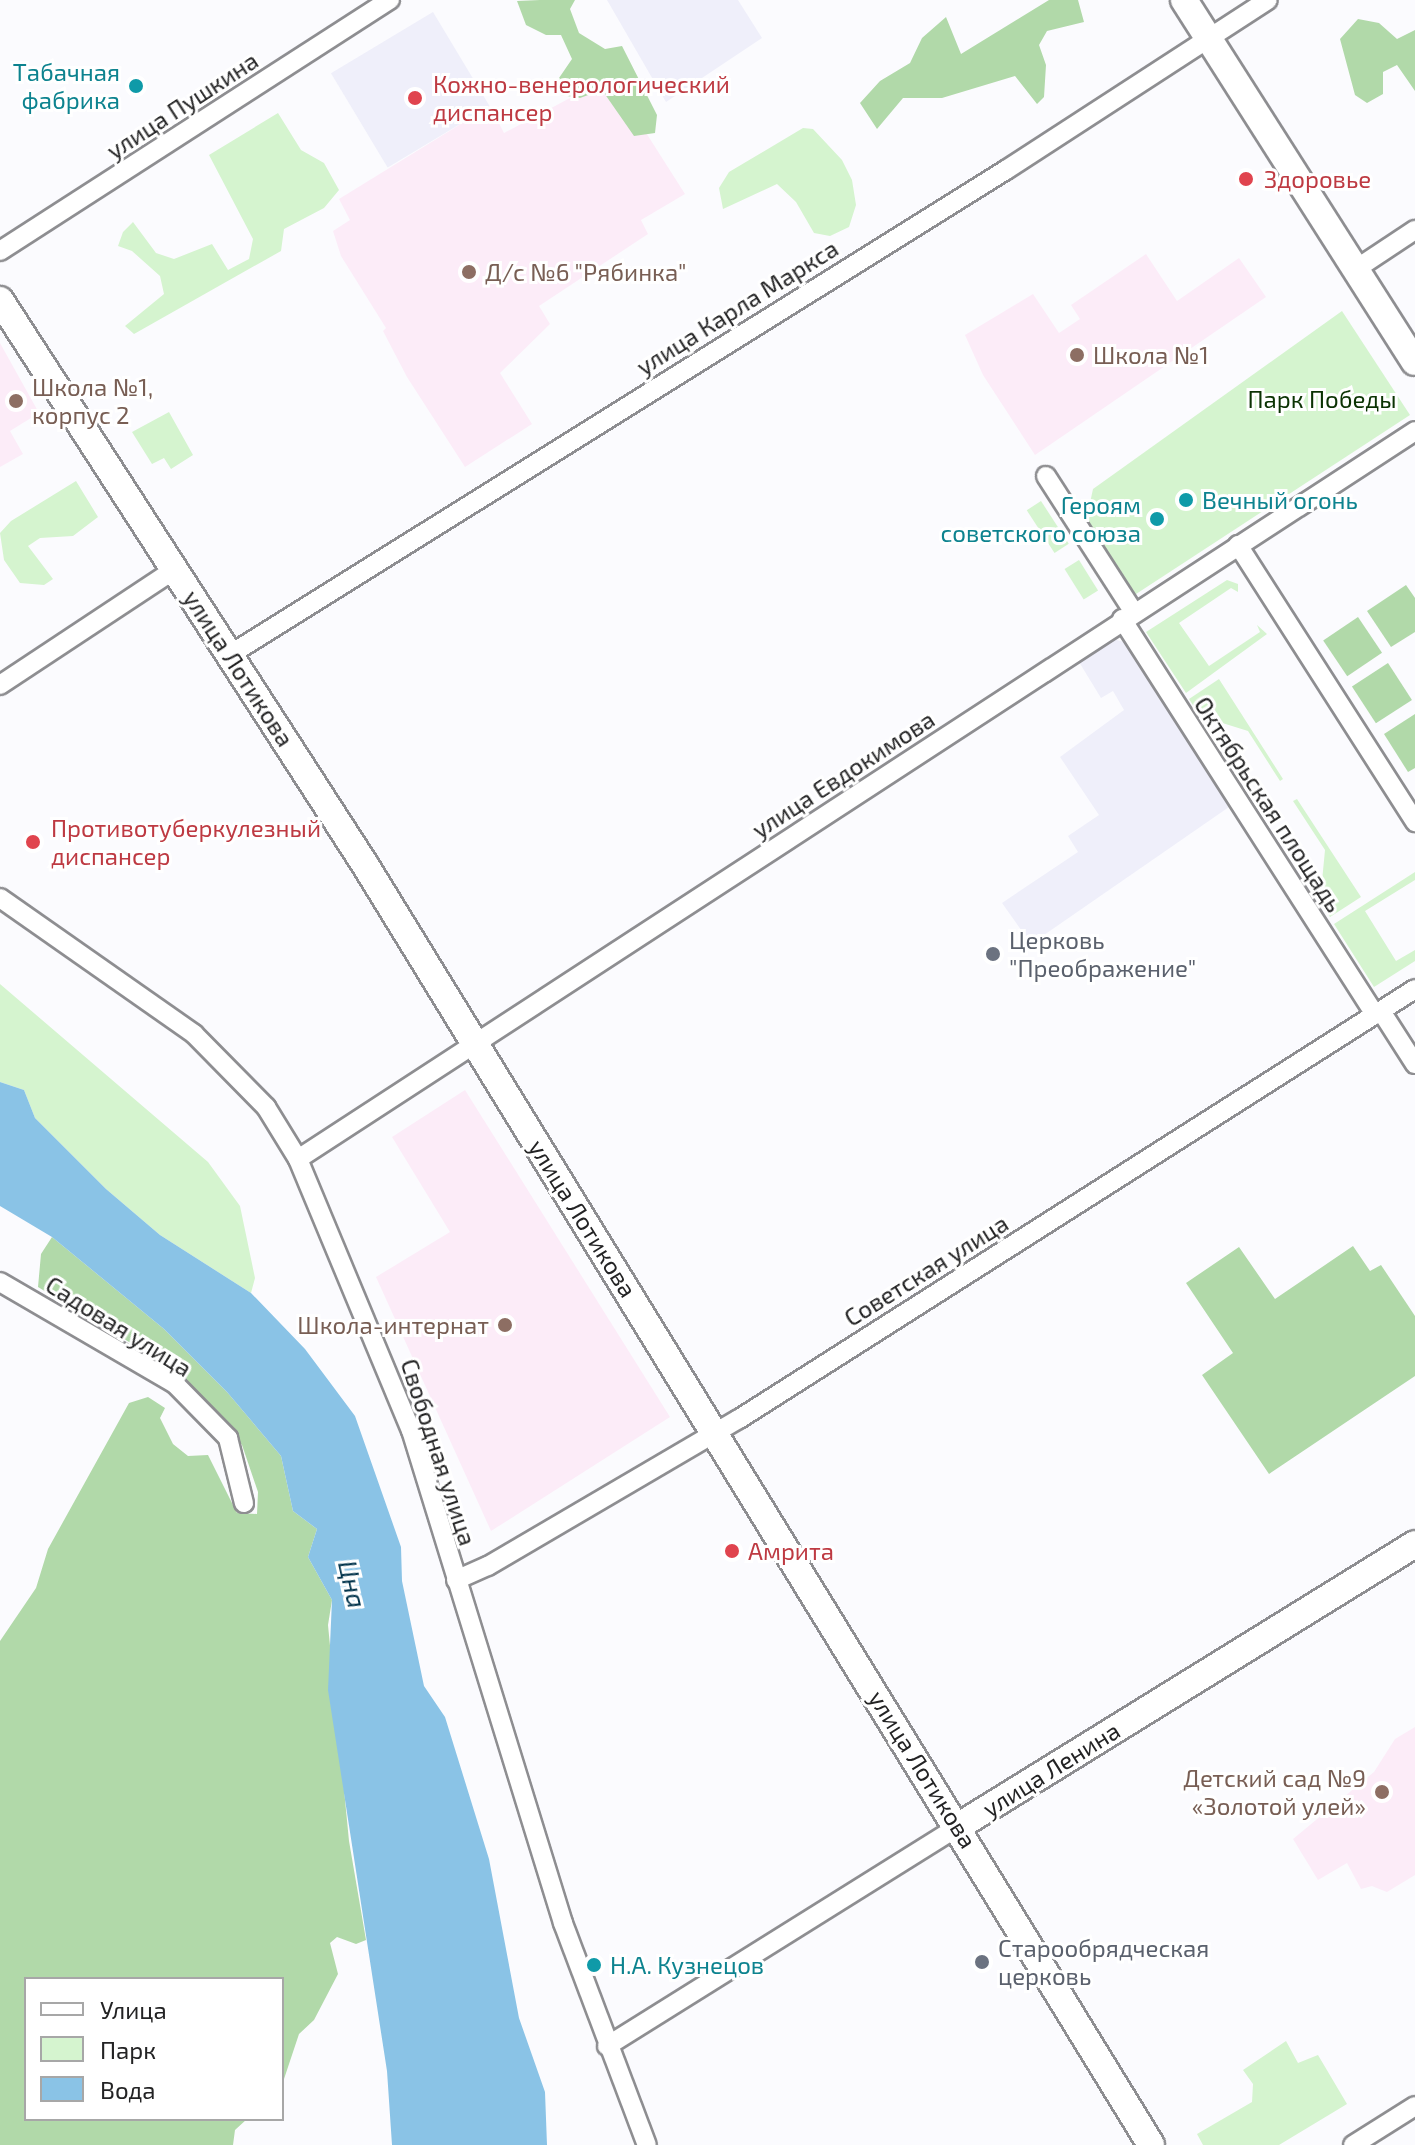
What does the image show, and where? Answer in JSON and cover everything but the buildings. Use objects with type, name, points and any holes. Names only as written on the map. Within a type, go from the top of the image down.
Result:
[{"type":"street","name":"улица Пушкина","points":[[0,251],[390,0]]},
{"type":"street","points":[[1184,0],[1415,362]]},
{"type":"street","name":"улица Карла Маркса","points":[[231,654],[1268,0]]},
{"type":"street","points":[[1356,269],[1415,230]]},
{"type":"street","name":"улица Лотикова","points":[[0,300],[231,654],[475,1044],[959,1826],[1151,2145]]},
{"type":"street","name":"улица Евдокимова","points":[[298,1159],[1128,615],[1415,431]]},
{"type":"street","name":"Октябрьская площадь","points":[[1046,476],[1128,615],[1378,1013],[1415,1064]]},
{"type":"street","points":[[1238,545],[1415,822]]},
{"type":"street","points":[[0,685],[175,569]]},
{"type":"street","name":"Свободная улица","points":[[0,898],[204,1042],[266,1107],[298,1159],[411,1430],[456,1580],[607,2046],[647,2145]]},
{"type":"street","name":"Советская улица","points":[[456,1580],[488,1566],[715,1432],[1415,989]]},
{"type":"street","name":"Садовая улица","points":[[0,1282],[175,1384],[228,1438],[244,1503]]},
{"type":"street","name":"улица Ленина","points":[[607,2046],[1415,1544]]},
{"type":"street","points":[[1353,2145],[1415,2106]]},
{"type":"shaded area","points":[[607,0],[738,0],[762,38],[666,102]]},
{"type":"shaded area","name":"Кожно-венерологический диспансер","points":[[433,12],[490,106],[388,168],[331,73]]},
{"type":"shaded area","name":"Д/с №6 \"Рябинка\"","points":[[602,81],[622,95],[685,194],[641,220],[648,234],[539,306],[550,324],[500,373],[532,424],[465,467],[407,377],[383,331],[386,328],[341,256],[333,231],[350,220],[339,199],[490,106],[504,133]]},
{"type":"shaded area","name":"Школа №1","points":[[1146,254],[1177,301],[1239,258],[1266,297],[1035,455],[983,375],[965,335],[1033,294],[1059,333],[1080,319],[1071,305]]},
{"type":"shaded area","name":"Школа №1, корпус 2","points":[[0,343],[39,413],[10,431],[23,454],[0,467]]},
{"type":"shaded area","points":[[1113,639],[1124,642],[1229,807],[1031,944],[1002,903],[1078,852],[1068,836],[1099,815],[1060,757],[1124,710],[1113,691],[1101,698],[1079,662]]},
{"type":"shaded area","name":"Школа-интернат","points":[[465,1090],[670,1417],[491,1531],[376,1277],[450,1232],[392,1137]]},
{"type":"shaded area","name":"Детский сад №9 «Золотой улей»","points":[[1415,1727],[1415,1875],[1387,1892],[1372,1886],[1361,1889],[1347,1863],[1318,1880],[1293,1839],[1374,1772],[1395,1739]]},
{"type":"green space","points":[[575,0],[570,9],[579,33],[605,49],[622,46],[657,115],[655,133],[634,136],[602,90],[580,98],[561,95],[559,78],[572,59],[561,35],[546,35],[526,25],[517,1]]},
{"type":"green space","points":[[1049,0],[1078,0],[1084,22],[1047,31],[1039,45],[1046,65],[1044,97],[1037,104],[1015,76],[942,98],[903,98],[877,129],[860,103],[880,81],[910,63],[922,38],[946,17],[961,54]]},
{"type":"green space","points":[[1358,19],[1379,23],[1397,39],[1415,30],[1415,91],[1397,65],[1383,72],[1383,94],[1367,103],[1355,95],[1340,39]]},
{"type":"green space","points":[[278,113],[301,150],[324,163],[339,190],[324,208],[284,229],[281,251],[134,334],[125,326],[164,294],[160,276],[132,251],[118,246],[123,232],[133,222],[156,253],[174,259],[212,244],[228,270],[249,259],[253,239],[209,155]]},
{"type":"green space","points":[[803,128],[813,129],[842,160],[852,180],[856,205],[849,227],[830,236],[814,233],[796,202],[777,184],[723,209],[719,188],[729,172]]},
{"type":"green space","name":"Парк Победы","points":[[1342,311],[1410,415],[1133,596],[1086,521],[1093,489]]},
{"type":"green space","points":[[169,412],[193,455],[171,469],[164,458],[152,464],[132,432]]},
{"type":"green space","points":[[76,481],[98,517],[73,536],[40,538],[28,546],[53,579],[44,585],[20,583],[4,560],[0,533],[11,521]]},
{"type":"green space","points":[[1041,501],[1069,544],[1055,553],[1027,510]]},
{"type":"green space","points":[[1079,560],[1098,591],[1084,600],[1065,569]]},
{"type":"green space","points":[[1227,580],[1238,584],[1238,592],[1231,588],[1179,623],[1209,666],[1260,632],[1257,625],[1267,634],[1186,693],[1146,632]]},
{"type":"green space","points":[[1406,585],[1415,598],[1415,632],[1391,647],[1367,611]]},
{"type":"green space","points":[[1358,617],[1382,653],[1347,676],[1323,640]]},
{"type":"green space","points":[[1388,663],[1412,700],[1376,723],[1352,686]]},
{"type":"green space","points":[[1219,679],[1283,779],[1280,781],[1248,731],[1200,716],[1189,699]]},
{"type":"green space","points":[[1415,714],[1415,768],[1408,772],[1384,734]]},
{"type":"green space","points":[[1297,799],[1361,897],[1330,917],[1320,902],[1325,850],[1293,801]]},
{"type":"green space","points":[[1415,872],[1415,880],[1365,911],[1396,961],[1415,950],[1415,961],[1374,987],[1334,924]]},
{"type":"green space","points":[[0,984],[208,1162],[240,1206],[255,1278],[251,1293],[160,1235],[106,1189],[35,1118],[24,1090],[0,1082]]},
{"type":"green space","points":[[52,1237],[164,1329],[227,1392],[281,1456],[293,1511],[317,1529],[308,1557],[332,1600],[328,1625],[349,1841],[366,1940],[356,1944],[337,1937],[330,1943],[338,1974],[314,2020],[299,2034],[284,2079],[284,1977],[24,1977],[24,2121],[245,2121],[235,2130],[233,2145],[0,2145],[0,1641],[36,1588],[48,1549],[129,1403],[148,1397],[165,1408],[160,1418],[173,1444],[188,1456],[208,1455],[237,1513],[257,1514],[258,1492],[242,1445],[177,1371],[38,1287],[41,1254]]},
{"type":"green space","points":[[1353,1246],[1370,1271],[1381,1265],[1415,1316],[1415,1376],[1269,1474],[1202,1375],[1233,1353],[1186,1283],[1239,1247],[1275,1299]]},
{"type":"green space","points":[[1286,2041],[1298,2063],[1318,2055],[1347,2104],[1279,2145],[1203,2145],[1197,2134],[1252,2102],[1253,2084],[1243,2070]]},
{"type":"water","name":"Цна","points":[[0,1082],[24,1090],[35,1118],[106,1189],[160,1235],[251,1293],[305,1349],[355,1416],[401,1547],[402,1581],[424,1686],[445,1717],[489,1859],[519,2018],[545,2092],[547,2145],[392,2145],[387,2071],[328,1690],[332,1600],[308,1557],[317,1529],[293,1511],[281,1456],[227,1392],[164,1329],[52,1237],[0,1206]]},
{"type":"place","name":"Табачная фабрика","points":[[136,86]]},
{"type":"place","name":"Кожно-венерологический диспансер","points":[[415,98]]},
{"type":"place","name":"Здоровье","points":[[1246,179]]},
{"type":"place","name":"Д/с №6 \"Рябинка\"","points":[[469,272]]},
{"type":"place","name":"Школа №1","points":[[1077,355]]},
{"type":"place","name":"Школа №1, корпус 2","points":[[16,401]]},
{"type":"place","name":"Вечный огонь","points":[[1186,500]]},
{"type":"place","name":"Героям советского союза","points":[[1157,519]]},
{"type":"place","name":"Противотуберкулезный диспансер","points":[[33,842]]},
{"type":"place","name":"Церковь \"Преображение\"","points":[[993,954]]},
{"type":"place","name":"Школа-интернат","points":[[505,1325]]},
{"type":"place","name":"Амрита","points":[[732,1551]]},
{"type":"place","name":"Детский сад №9 «Золотой улей»","points":[[1382,1792]]},
{"type":"place","name":"Старообрядческая церковь","points":[[982,1962]]},
{"type":"place","name":"Н.А. Кузнецов","points":[[594,1965]]}]
